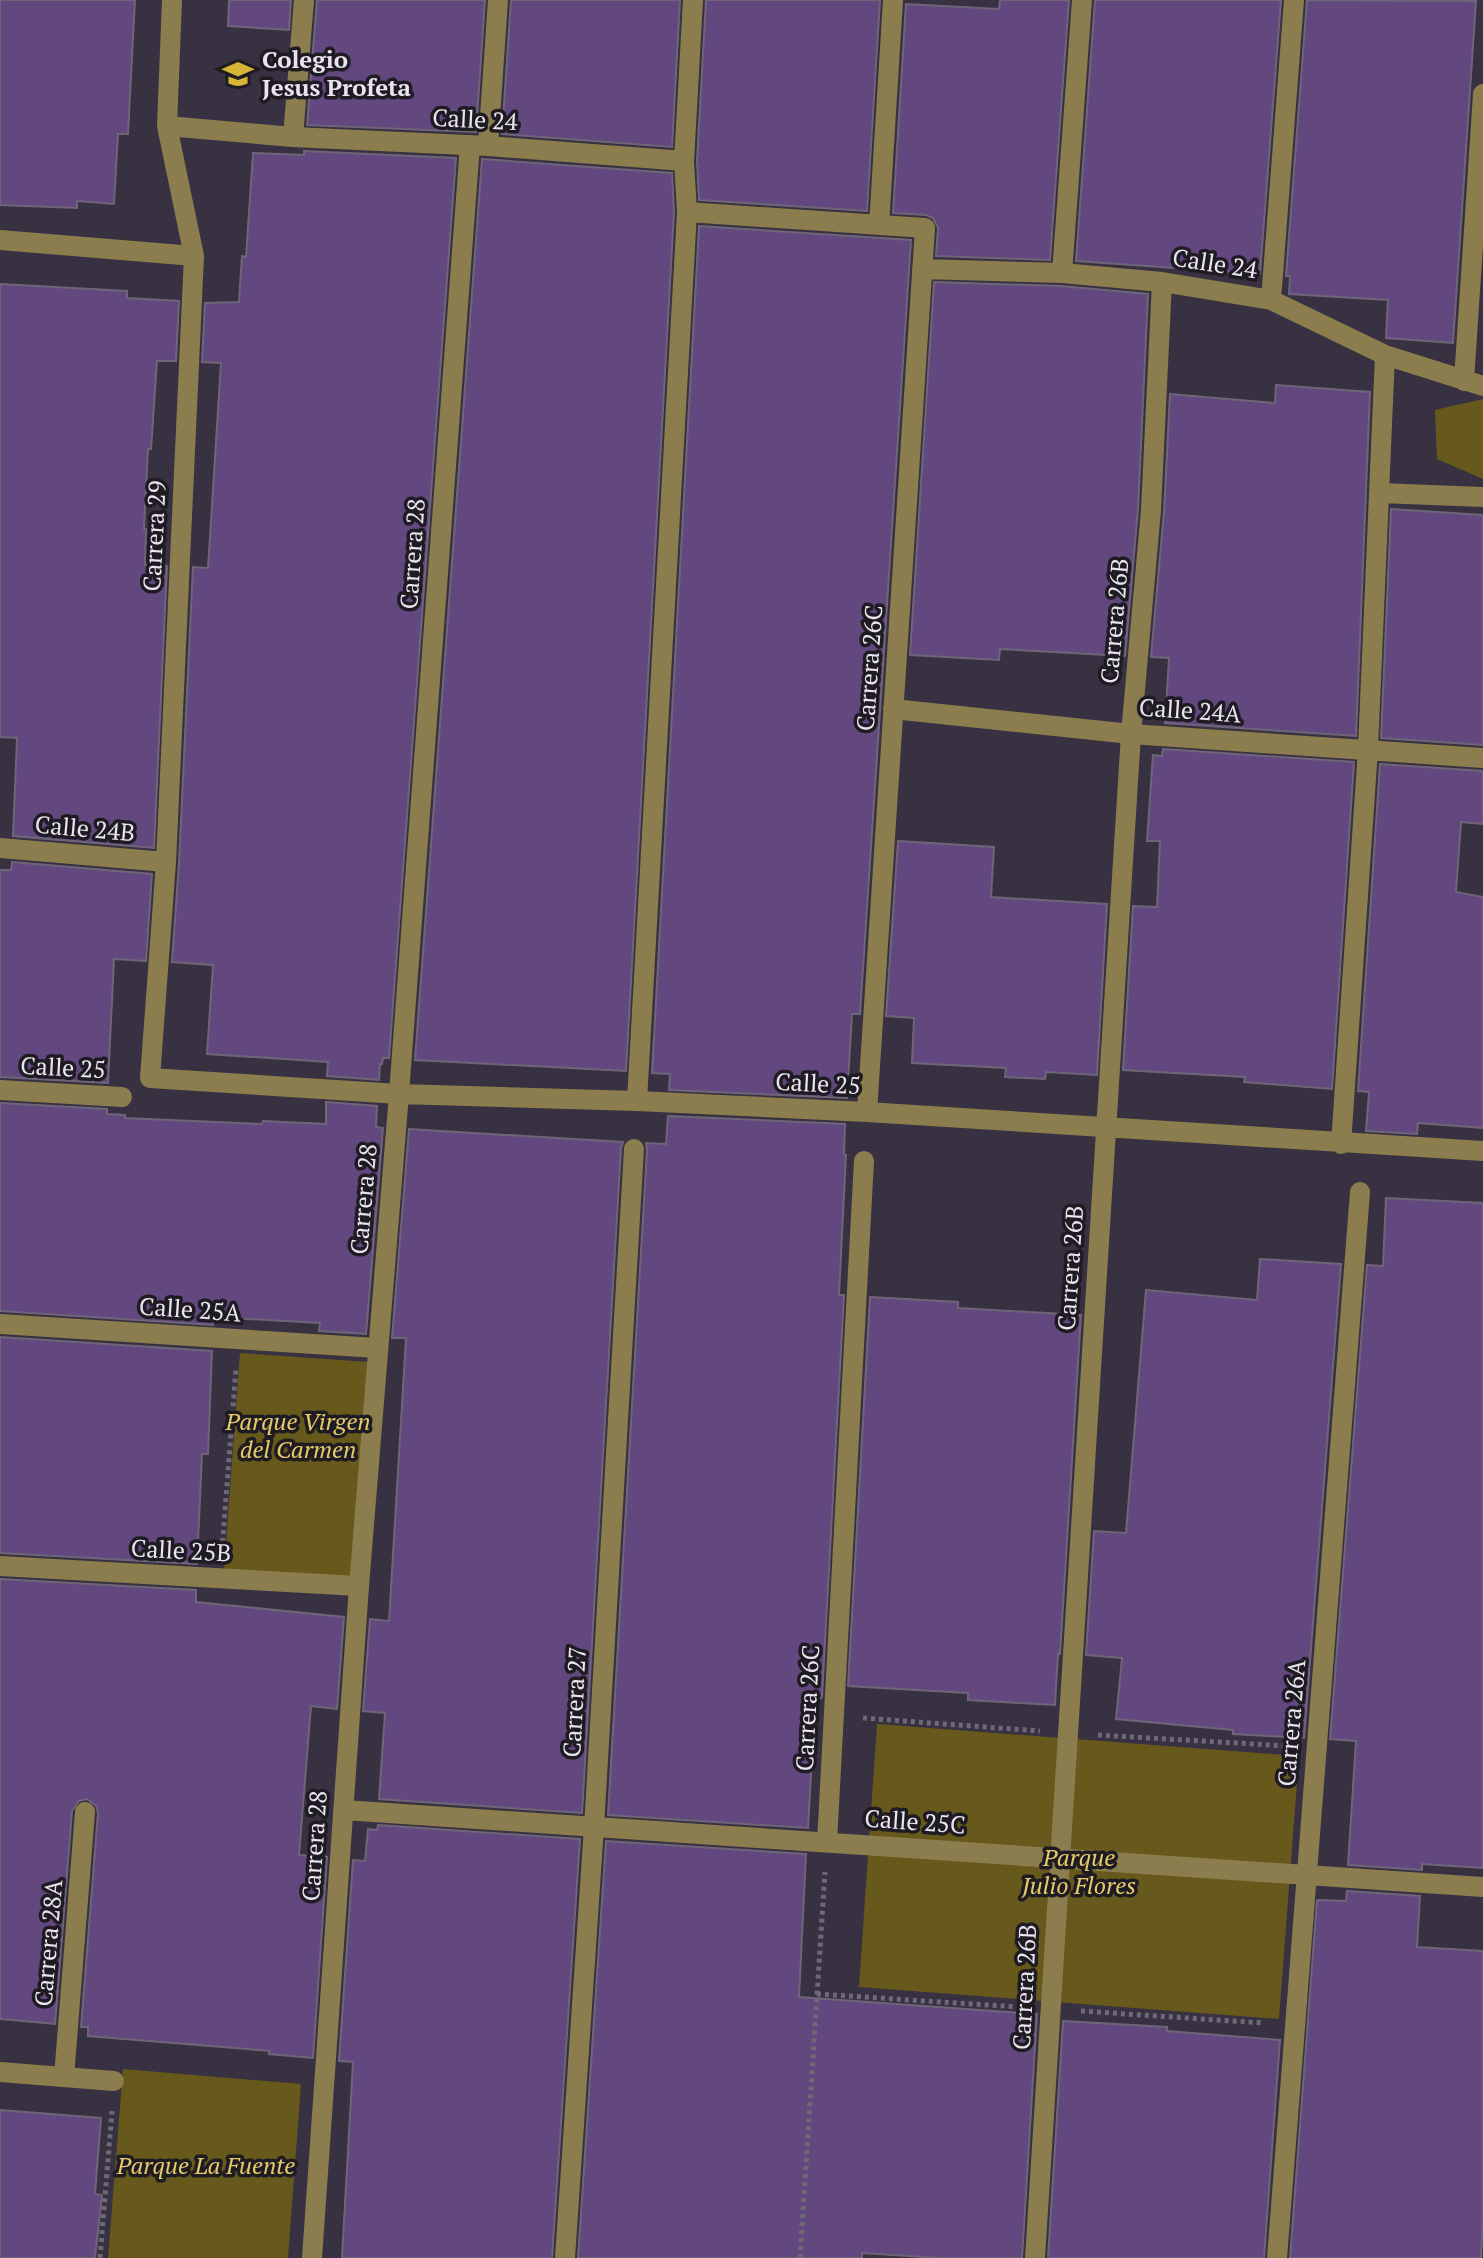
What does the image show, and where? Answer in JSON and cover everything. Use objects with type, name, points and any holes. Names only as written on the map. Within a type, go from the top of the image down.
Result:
[{"type":"street","name":"Carrera 29","points":[[150,1078],[166,862],[194,256],[167,126],[172,0]]},
{"type":"street","points":[[293,137],[304,0]]},
{"type":"street","name":"Carrera 28","points":[[312,2258],[377,1348],[479,146],[498,0]]},
{"type":"street","points":[[637,1101],[687,212],[684,161],[693,0]]},
{"type":"street","points":[[687,212],[879,225],[893,0]]},
{"type":"street","points":[[1062,273],[1082,0]]},
{"type":"street","points":[[1271,300],[1294,0]]},
{"type":"street","points":[[1474,384],[1483,94]]},
{"type":"street","name":"Calle 24","points":[[167,126],[293,137],[479,146],[684,161]]},
{"type":"street","name":"Carrera 26C","points":[[867,1112],[925,228],[879,225]]},
{"type":"street","points":[[0,240],[194,256]]},
{"type":"street","name":"Calle 24","points":[[922,269],[1062,273],[1162,282],[1271,300],[1385,355],[1474,384]]},
{"type":"street","name":"Carrera 26B","points":[[1035,2258],[1131,734],[1151,510],[1162,282]]},
{"type":"street","points":[[1341,1144],[1368,749],[1385,355]]},
{"type":"street","points":[[1380,493],[1483,497]]},
{"type":"street","name":"Calle 24A","points":[[893,709],[1131,734],[1483,758]]},
{"type":"street","name":"Calle 24B","points":[[0,848],[166,862]]},
{"type":"street","name":"Calle 25","points":[[150,1078],[399,1094],[867,1112],[1483,1151]]},
{"type":"street","name":"Calle 25","points":[[0,1090],[122,1097]]},
{"type":"street","name":"Carrera 27","points":[[565,2258],[634,1149]]},
{"type":"street","name":"Carrera 26C","points":[[827,1842],[864,1161]]},
{"type":"street","name":"Carrera 26A","points":[[1277,2258],[1360,1192]]},
{"type":"street","name":"Calle 25A","points":[[0,1324],[377,1348]]},
{"type":"street","name":"Calle 25B","points":[[0,1566],[359,1586]]},
{"type":"street","name":"Calle 25C","points":[[344,1810],[1483,1887]]},
{"type":"street","name":"Carrera 28A","points":[[64,2077],[85,1812]]},
{"type":"street","points":[[0,2072],[114,2081]]},
{"type":"path","points":[[219,1579],[238,1339]]},
{"type":"path","points":[[800,2258],[827,1842]]},
{"type":"path","points":[[100,2258],[114,2081]]},
{"type":"green space","points":[[1483,399],[1483,479],[1437,459],[1435,410]]},
{"type":"green space","name":"Parque Virgen del Carmen","points":[[240,1353],[369,1362],[350,1577],[224,1571]]},
{"type":"green space","name":"Parque Julio Flores","points":[[877,1724],[1299,1756],[1279,2019],[859,1987]]},
{"type":"green space","name":"Parque La Fuente","points":[[123,2069],[301,2084],[288,2258],[108,2258]]},
{"type":"building","points":[[0,0],[135,0],[128,134],[118,134],[114,204],[77,201],[77,208],[0,205]]},
{"type":"building","points":[[229,0],[291,0],[289,30],[228,26]]},
{"type":"building","points":[[317,0],[485,0],[476,132],[307,125]]},
{"type":"building","points":[[511,0],[680,0],[672,147],[502,134]]},
{"type":"building","points":[[706,0],[880,0],[867,211],[699,200],[697,161]]},
{"type":"building","points":[[1000,0],[1069,0],[1050,260],[936,256],[938,228],[933,218],[893,213],[906,4],[999,9]]},
{"type":"building","points":[[1095,0],[1281,0],[1260,274],[1076,261]]},
{"type":"building","points":[[1307,0],[1476,1],[1453,343],[1386,338],[1388,300],[1289,294],[1290,276],[1286,276]]},
{"type":"building","points":[[304,151],[456,158],[389,1058],[383,1058],[380,1064],[379,1080],[327,1076],[328,1062],[207,1054],[213,965],[172,962],[193,567],[208,568],[221,363],[202,362],[205,303],[239,302],[242,256],[246,257],[253,153],[304,155]]},
{"type":"building","points":[[482,159],[672,173],[674,212],[626,1071],[415,1060]]},
{"type":"building","points":[[699,226],[911,240],[860,1014],[852,1014],[847,1098],[669,1090],[670,1074],[652,1073]]},
{"type":"building","points":[[934,282],[1061,286],[1148,294],[1138,509],[1125,656],[1000,649],[999,660],[910,655]]},
{"type":"building","points":[[0,284],[127,291],[127,298],[179,301],[176,361],[157,361],[144,529],[145,565],[167,566],[154,848],[13,836],[17,738],[0,737]]},
{"type":"building","points":[[1276,385],[1370,392],[1356,736],[1165,723],[1169,658],[1151,657],[1164,511],[1170,394],[1275,403]]},
{"type":"building","points":[[1391,509],[1483,515],[1483,745],[1381,738]]},
{"type":"building","points":[[1163,749],[1354,762],[1332,1089],[1244,1082],[1245,1077],[1123,1070],[1133,906],[1157,907],[1160,841],[1147,841],[1153,755],[1162,756]]},
{"type":"building","points":[[1380,764],[1483,771],[1483,824],[1461,822],[1456,892],[1483,897],[1483,1128],[1418,1123],[1417,1134],[1366,1131],[1369,1092],[1358,1091]]},
{"type":"building","points":[[898,841],[994,847],[991,897],[1107,904],[1097,1075],[1046,1072],[1045,1079],[1005,1077],[1006,1068],[912,1063],[914,1018],[886,1016]]},
{"type":"building","points":[[12,862],[152,874],[146,961],[114,959],[108,1083],[0,1077],[0,870],[11,870]]},
{"type":"building","points":[[326,1102],[377,1106],[376,1127],[383,1128],[366,1334],[319,1331],[320,1323],[214,1317],[213,1325],[0,1311],[0,1103],[107,1109],[107,1114],[125,1115],[125,1118],[326,1124]]},
{"type":"building","points":[[668,1116],[845,1124],[839,1295],[844,1295],[822,1697],[815,1704],[808,1828],[608,1815],[646,1143],[666,1144]]},
{"type":"building","points":[[409,1129],[623,1142],[582,1813],[379,1799],[385,1713],[363,1711],[370,1619],[389,1621],[406,1338],[392,1338]]},
{"type":"building","points":[[1386,1198],[1483,1203],[1483,1868],[1422,1864],[1422,1870],[1348,1865],[1356,1741],[1330,1739],[1367,1265],[1383,1266]]},
{"type":"building","points":[[1260,1259],[1341,1264],[1304,1738],[1233,1734],[1233,1730],[1116,1719],[1122,1658],[1086,1655],[1094,1531],[1126,1533],[1146,1290],[1257,1300]]},
{"type":"building","points":[[870,1297],[958,1302],[958,1308],[1081,1315],[1055,1705],[968,1700],[968,1693],[848,1686]]},
{"type":"building","points":[[0,1337],[212,1351],[208,1454],[202,1454],[197,1564],[0,1553]]},
{"type":"building","points":[[0,1579],[196,1590],[196,1602],[344,1617],[337,1709],[311,1706],[299,1855],[327,1857],[313,2058],[269,2054],[270,2051],[88,2036],[88,2027],[81,2027],[98,1813],[96,1806],[87,1799],[79,1801],[72,1811],[55,2024],[0,2019]]},
{"type":"building","points":[[378,1825],[580,1839],[552,2258],[342,2258],[353,2062],[339,2061],[353,1860],[365,1861],[368,1829],[377,1830]]},
{"type":"building","points":[[606,1841],[806,1854],[799,1997],[1037,2014],[1022,2258],[939,2258],[862,2253],[862,2258],[578,2258]]},
{"type":"building","points":[[1347,1891],[1420,1896],[1417,1947],[1483,1951],[1481,2258],[1290,2258],[1317,1900],[1346,1901]]},
{"type":"building","points":[[1063,2021],[1167,2027],[1167,2031],[1280,2040],[1264,2258],[1048,2258]]},
{"type":"building","points":[[0,2110],[101,2118],[95,2194],[102,2195],[95,2258],[0,2258]]},
{"type":"place","name":"Colegio Jesus Profeta","points":[[238,74]]}]
